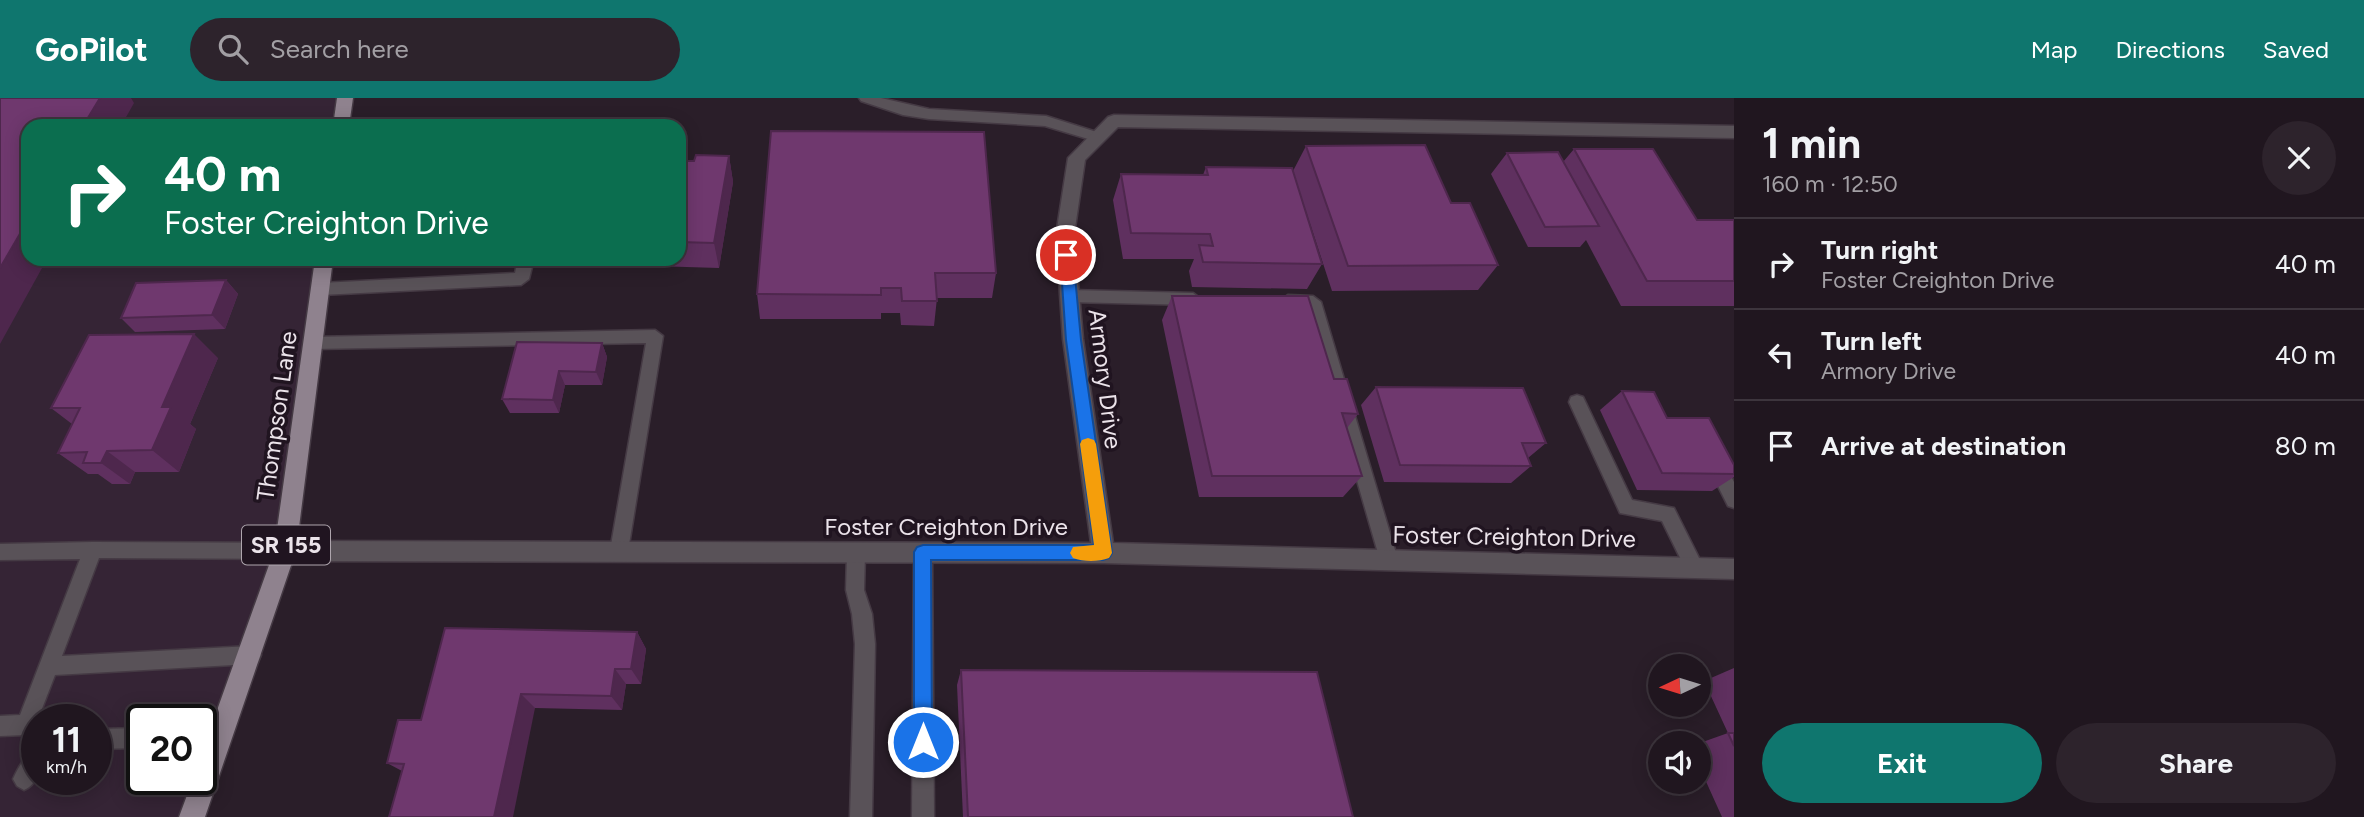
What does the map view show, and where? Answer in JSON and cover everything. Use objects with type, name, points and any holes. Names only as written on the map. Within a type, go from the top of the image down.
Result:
[{"type":"main road","points":[[342,119],[345,98]]},
{"type":"main road","name":"Thompson Lane","points":[[217,726],[251,655],[285,551],[323,266]]},
{"type":"main road","name":"Thompson Lane","points":[[192,817],[197,795]]},
{"type":"street","name":"Armory Drive","points":[[1103,553],[1073,340],[1065,234],[1077,158],[1114,121],[1734,132]]},
{"type":"street","name":"Foster Creighton Drive","points":[[285,551],[1103,553],[1734,569]]},
{"type":"lane","points":[[866,98],[903,110],[929,114],[1046,121],[1098,137]]},
{"type":"lane","points":[[321,289],[521,279],[524,266]]},
{"type":"lane","points":[[1070,296],[1205,299]]},
{"type":"lane","points":[[1272,301],[1313,302],[1389,560]]},
{"type":"lane","points":[[313,343],[655,336],[619,551]]},
{"type":"lane","points":[[1577,402],[1626,508],[1668,514],[1695,568]]},
{"type":"lane","points":[[1720,472],[1734,500]]},
{"type":"lane","points":[[0,726],[26,725],[93,550]]},
{"type":"lane","points":[[0,552],[285,551]]},
{"type":"lane","points":[[923,552],[923,817]]},
{"type":"lane","points":[[856,554],[855,590],[862,614],[865,644],[861,817]]},
{"type":"lane","points":[[48,666],[251,655]]},
{"type":"shaded area","points":[[0,98],[345,98],[342,119],[21,119],[21,266],[323,266],[285,551],[217,745],[217,704],[126,704],[126,795],[200,795],[192,817],[0,817]]},
{"type":"building","points":[[0,98],[100,98],[87,119],[21,119],[21,232],[0,268]]},
{"type":"building","points":[[771,131],[984,132],[996,273],[935,273],[937,301],[902,301],[901,288],[881,288],[881,295],[757,294]]},
{"type":"building","points":[[1425,145],[1451,203],[1470,203],[1498,265],[1348,266],[1306,146]]},
{"type":"building","points":[[1574,149],[1653,149],[1697,220],[1734,220],[1734,281],[1647,281]]},
{"type":"building","points":[[1558,152],[1599,226],[1545,227],[1507,153]]},
{"type":"building","points":[[696,155],[729,156],[714,243],[686,242],[686,161],[694,161]]},
{"type":"building","points":[[1206,167],[1292,168],[1322,264],[1203,262],[1199,245],[1213,246],[1210,234],[1131,233],[1121,174],[1208,175]]},
{"type":"building","points":[[226,280],[212,315],[121,318],[136,283]]},
{"type":"building","points":[[1172,296],[1308,296],[1334,379],[1347,379],[1358,414],[1342,413],[1362,476],[1212,476]]},
{"type":"building","points":[[194,334],[162,407],[171,407],[152,450],[107,451],[101,463],[83,463],[87,452],[58,453],[80,408],[51,408],[89,335]]},
{"type":"building","points":[[517,342],[602,343],[596,372],[559,371],[553,400],[502,399]]},
{"type":"building","points":[[1376,387],[1523,388],[1546,443],[1522,443],[1531,466],[1400,465]]},
{"type":"building","points":[[1622,391],[1654,392],[1667,418],[1709,418],[1734,465],[1734,474],[1662,473]]},
{"type":"building","points":[[445,628],[637,632],[631,669],[615,669],[611,696],[521,694],[494,817],[389,817],[404,764],[387,763],[398,720],[421,720]]},
{"type":"building","points":[[961,670],[1317,672],[1353,817],[968,817]]},
{"type":"building","points":[[1728,733],[1734,733],[1734,746]]},
{"type":"slow traffic","points":[[1079,553],[1103,553],[1088,444]]},
{"type":"route","points":[[923,742],[923,552],[1103,553],[1073,340],[1066,255]]}]
